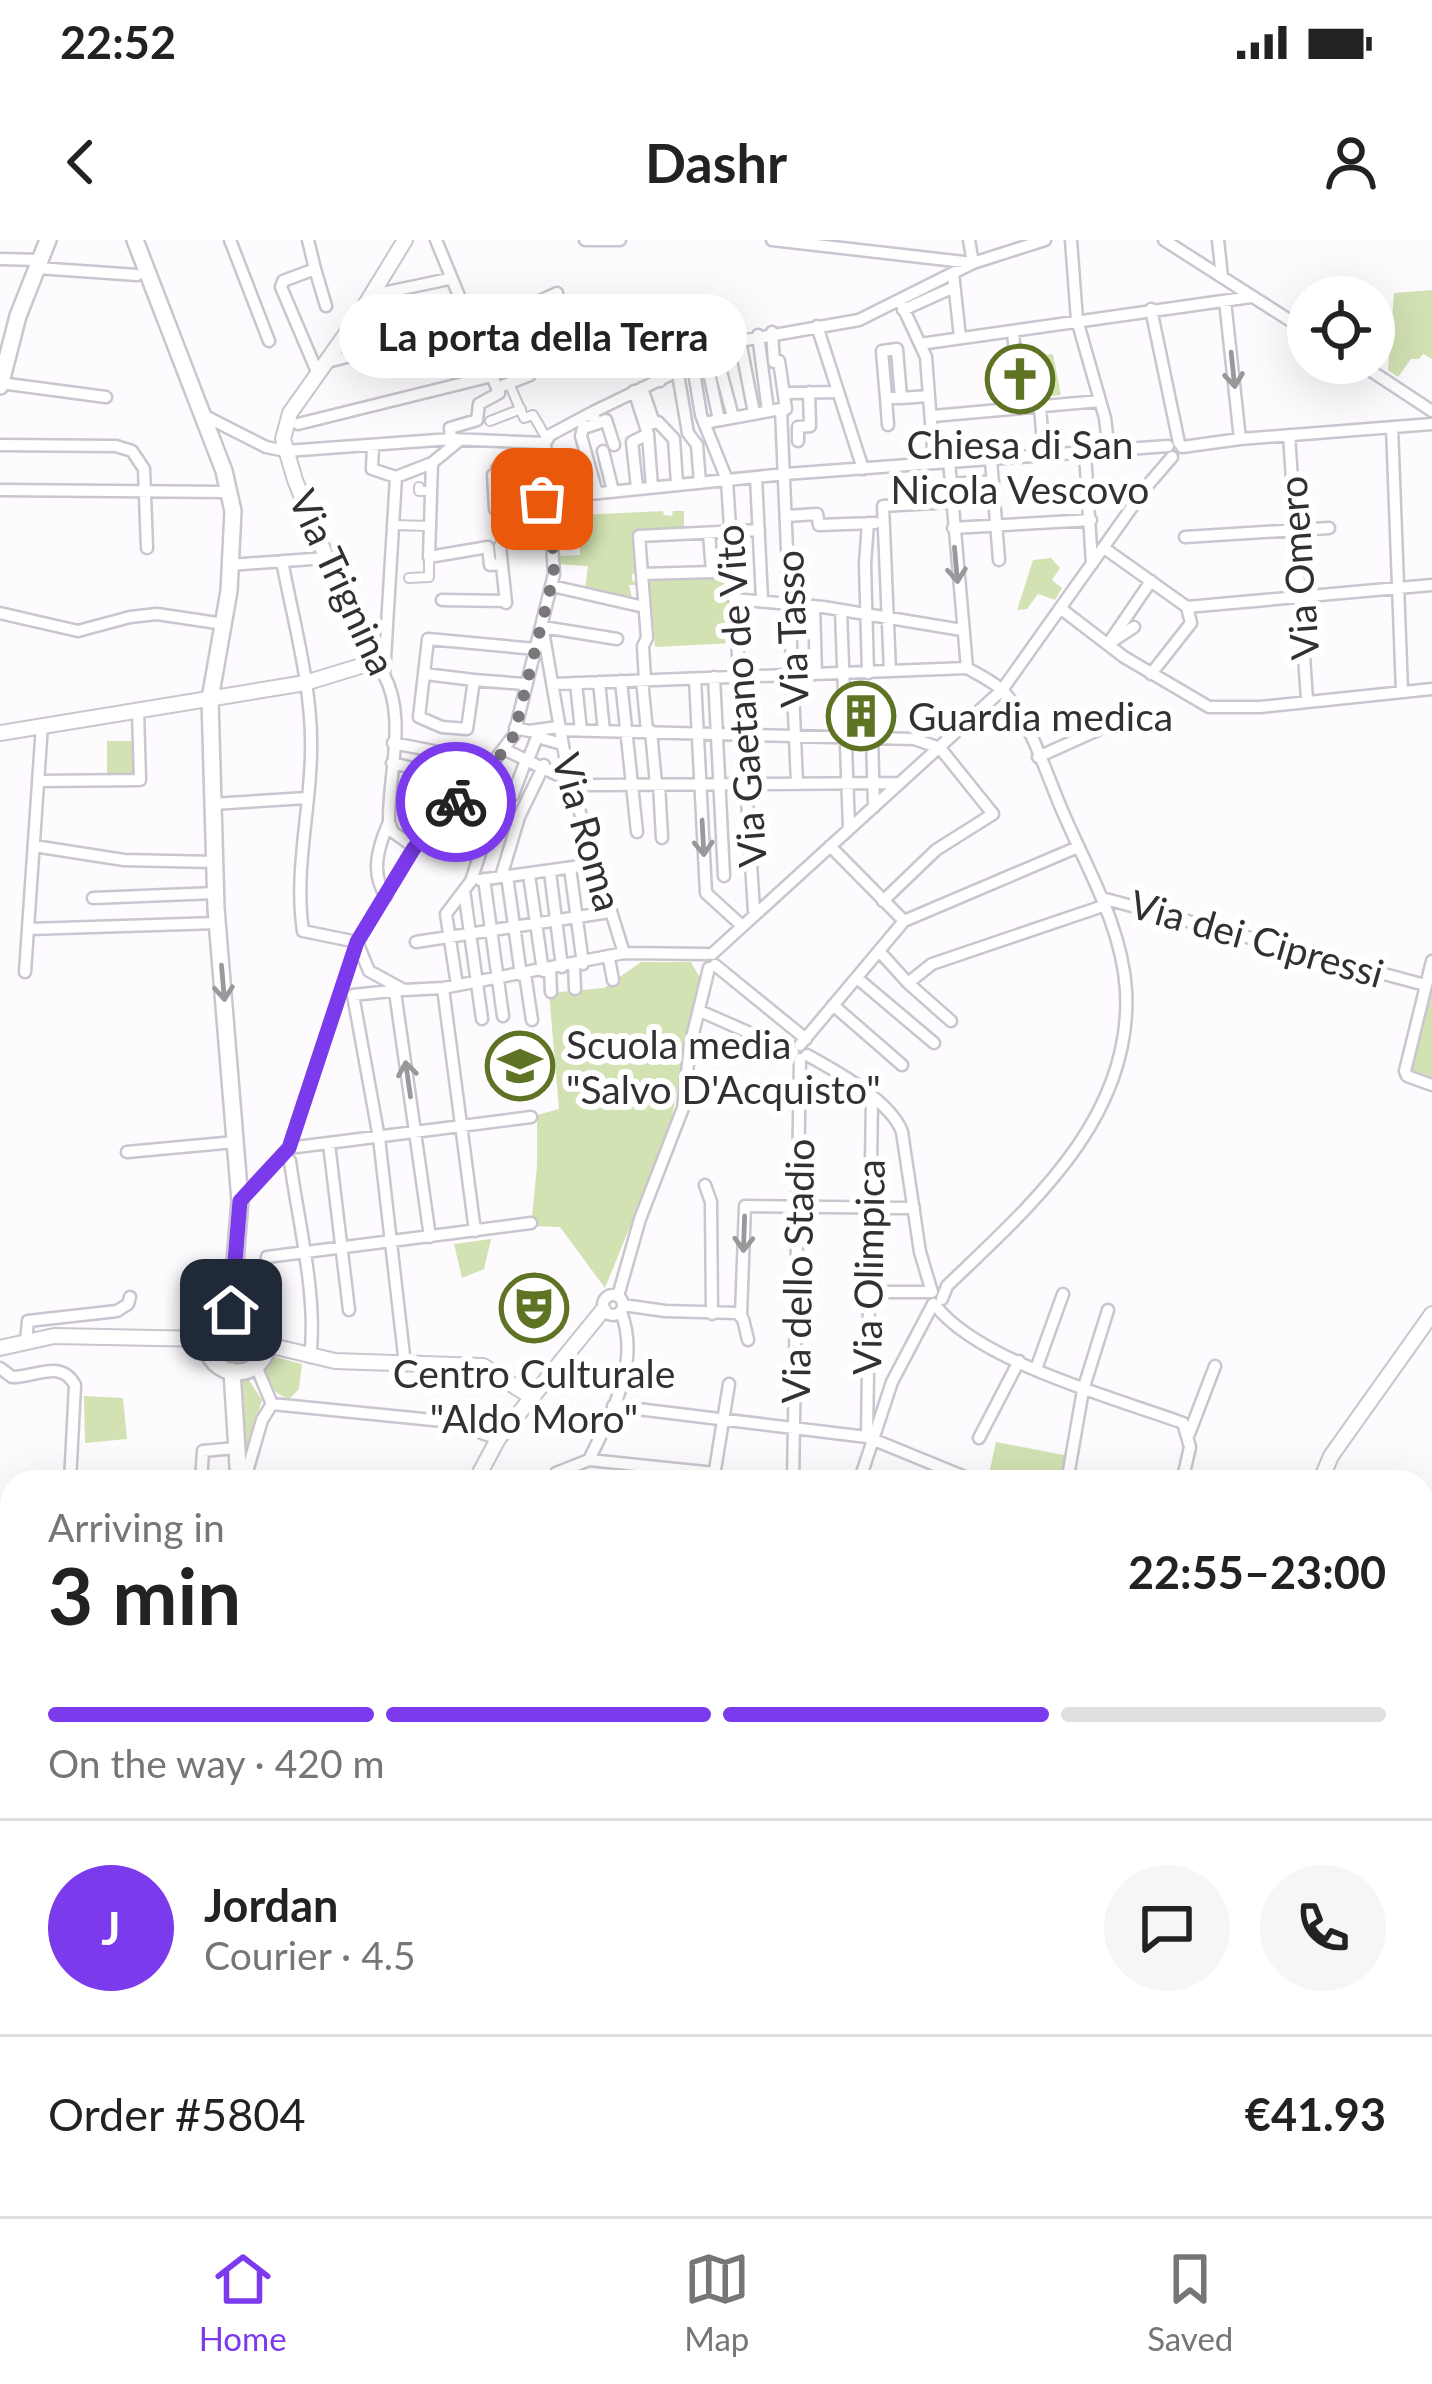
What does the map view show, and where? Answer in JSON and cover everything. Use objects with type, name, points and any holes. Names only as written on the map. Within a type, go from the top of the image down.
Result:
[{"type":"main road","points":[[0,385],[13,331],[49,240]]},
{"type":"main road","points":[[135,240],[224,471],[233,511],[224,624],[210,699],[215,893],[240,1201],[231,1310]]},
{"type":"main road","points":[[231,1310],[256,1316],[266,1329],[268,1345],[256,1366],[232,1371],[216,1364],[206,1339],[214,1320],[231,1310]]},
{"type":"main road","points":[[232,1371],[240,1470]]},
{"type":"street","points":[[230,240],[269,341]]},
{"type":"street","points":[[308,240],[326,306]]},
{"type":"street","points":[[388,240],[393,260]]},
{"type":"street","points":[[286,451],[286,422],[405,240]]},
{"type":"street","points":[[240,1201],[287,1152],[357,942],[414,848],[505,750],[552,586],[546,441],[533,415],[524,418],[499,382],[471,329],[436,240]]},
{"type":"street","points":[[585,240],[620,240]]},
{"type":"street","points":[[772,240],[973,263]]},
{"type":"street","points":[[969,240],[973,263]]},
{"type":"street","points":[[901,306],[973,263],[1045,240]]},
{"type":"street","points":[[1071,240],[1077,320],[1109,451]]},
{"type":"street","points":[[1218,240],[1222,277]]},
{"type":"street","points":[[1167,241],[1287,319]]},
{"type":"street","points":[[0,259],[137,275]]},
{"type":"street","points":[[315,269],[281,286],[322,368]]},
{"type":"street","points":[[953,273],[959,337]]},
{"type":"street","points":[[373,295],[449,279]]},
{"type":"street","points":[[1237,287],[1225,301],[1240,439]]},
{"type":"street","points":[[202,414],[266,447],[286,451],[456,439],[546,441],[638,389],[740,341],[859,320],[952,288]]},
{"type":"street","points":[[322,368],[471,329],[557,293]]},
{"type":"street","points":[[920,344],[1251,297]]},
{"type":"street","points":[[901,306],[926,357],[934,462]]},
{"type":"street","points":[[589,1460],[629,1361],[620,1304],[640,1219],[683,1108],[690,1046],[711,960],[754,911],[1002,690],[1175,448],[1151,309]]},
{"type":"street","points":[[817,326],[863,469]]},
{"type":"street","points":[[1013,331],[1015,355]]},
{"type":"street","points":[[704,423],[787,409],[779,361],[774,362],[765,334]]},
{"type":"street","points":[[765,334],[775,411]]},
{"type":"street","points":[[740,341],[754,413]]},
{"type":"street","points":[[659,381],[650,354],[664,347]]},
{"type":"street","points":[[888,424],[882,351],[897,349],[901,398]]},
{"type":"street","points":[[711,356],[734,417]]},
{"type":"street","points":[[711,356],[718,420]]},
{"type":"street","name":"Via Gaetano de Vito","points":[[693,366],[704,423],[727,480],[754,911]]},
{"type":"street","points":[[678,374],[688,433],[698,446],[700,483]]},
{"type":"street","points":[[298,424],[530,375]]},
{"type":"street","points":[[456,439],[450,428],[477,420],[483,402],[499,393],[499,382]]},
{"type":"street","points":[[1391,384],[1432,411]]},
{"type":"street","points":[[0,385],[106,398]]},
{"type":"street","points":[[638,389],[649,427],[652,487]]},
{"type":"street","points":[[798,442],[798,427],[810,426],[809,392]]},
{"type":"street","points":[[784,393],[836,392]]},
{"type":"street","points":[[886,398],[928,396]]},
{"type":"street","points":[[933,416],[1100,401]]},
{"type":"street","points":[[483,402],[492,425],[521,410]]},
{"type":"street","points":[[1040,407],[1043,456]]},
{"type":"street","name":"Via Tasso","points":[[775,411],[785,474],[797,784]]},
{"type":"street","points":[[320,418],[330,448]]},
{"type":"street","points":[[594,418],[581,436],[597,493]]},
{"type":"street","points":[[594,418],[606,420],[613,491]]},
{"type":"street","points":[[546,499],[785,474],[1175,448],[1432,424]]},
{"type":"street","points":[[637,488],[632,442],[649,427],[662,425],[674,440],[677,484]]},
{"type":"street","points":[[1392,427],[1402,692]]},
{"type":"street","name":"Via Omero","points":[[1289,435],[1307,700]]},
{"type":"street","points":[[373,445],[373,469],[396,477],[432,463],[456,439]]},
{"type":"street","points":[[0,445],[125,447],[140,459],[147,548]]},
{"type":"street","points":[[698,446],[713,445]]},
{"type":"street","name":"Via Trignina","points":[[286,451],[358,636],[392,688],[396,709],[389,822],[376,876],[386,896]]},
{"type":"street","points":[[1085,453],[1092,564]]},
{"type":"street","points":[[991,460],[999,560]]},
{"type":"street","points":[[949,461],[967,668]]},
{"type":"street","points":[[389,590],[393,578],[429,578],[424,489],[432,463]]},
{"type":"street","points":[[496,509],[493,476],[497,469],[520,467],[523,497]]},
{"type":"street","points":[[0,733],[381,668],[396,477]]},
{"type":"street","points":[[756,477],[762,599]]},
{"type":"street","points":[[950,484],[993,481]]},
{"type":"street","points":[[0,490],[227,492]]},
{"type":"street","points":[[890,671],[883,506],[951,502]]},
{"type":"street","points":[[787,516],[817,514],[820,525],[829,526],[884,522]]},
{"type":"street","points":[[952,528],[1091,520]]},
{"type":"street","points":[[868,523],[868,673]]},
{"type":"street","points":[[392,525],[429,526]]},
{"type":"street","points":[[1186,537],[1329,528]]},
{"type":"street","points":[[662,838],[644,680],[639,536],[759,530]]},
{"type":"street","points":[[642,574],[712,572],[710,533]]},
{"type":"street","points":[[429,557],[494,547],[502,564],[506,602],[442,600]]},
{"type":"street","points":[[1104,548],[1187,607],[1191,623],[1151,674]]},
{"type":"street","points":[[230,565],[326,558]]},
{"type":"street","points":[[282,561],[305,683],[311,753],[303,931],[357,942]]},
{"type":"street","points":[[1108,644],[1151,580]]},
{"type":"street","points":[[1187,607],[1432,585]]},
{"type":"street","points":[[552,586],[644,607]]},
{"type":"street","points":[[734,599],[814,606],[962,630]]},
{"type":"street","points":[[814,606],[816,674]]},
{"type":"street","points":[[1060,608],[1151,674],[1210,707],[1432,689]]},
{"type":"street","points":[[841,610],[849,828]]},
{"type":"street","points":[[0,613],[78,632],[157,614],[224,624]]},
{"type":"street","points":[[1108,644],[1134,627]]},
{"type":"street","points":[[543,628],[616,639]]},
{"type":"street","name":"Via Roma","points":[[543,628],[572,783],[625,953],[711,960]]},
{"type":"street","points":[[419,718],[428,639],[536,649]]},
{"type":"street","points":[[553,685],[967,668],[1002,690]]},
{"type":"street","points":[[425,674],[524,684]]},
{"type":"street","points":[[714,677],[724,876]]},
{"type":"street","points":[[396,709],[442,727],[467,729],[474,680]]},
{"type":"street","points":[[695,680],[706,893],[741,926]]},
{"type":"street","points":[[621,681],[637,832]]},
{"type":"street","points":[[599,682],[604,731]]},
{"type":"street","points":[[576,683],[581,730]]},
{"type":"street","name":"Via dei Cipressi","points":[[1002,690],[1023,722],[1104,902],[1425,985]]},
{"type":"street","points":[[38,782],[140,780],[138,711]]},
{"type":"street","points":[[26,972],[42,725]]},
{"type":"street","points":[[515,728],[536,734],[581,730],[872,737],[914,739],[940,748],[993,814],[936,850],[883,901]]},
{"type":"street","points":[[1039,757],[1098,730]]},
{"type":"street","points":[[482,1019],[470,934],[473,883],[490,824],[505,794],[513,795],[536,734]]},
{"type":"street","points":[[872,737],[874,807]]},
{"type":"street","points":[[393,743],[494,764]]},
{"type":"street","points":[[505,750],[544,765],[572,783],[900,783]]},
{"type":"street","points":[[392,763],[475,783]]},
{"type":"street","points":[[532,1020],[504,877],[519,817],[544,765]]},
{"type":"street","points":[[212,804],[307,798]]},
{"type":"street","points":[[389,822],[393,832],[414,848]]},
{"type":"street","points":[[34,846],[124,860],[214,862]]},
{"type":"street","points":[[830,846],[904,922]]},
{"type":"street","points":[[801,1050],[904,922],[1078,848]]},
{"type":"street","points":[[457,985],[446,914],[473,883],[595,864]]},
{"type":"street","points":[[551,992],[577,917],[570,868]]},
{"type":"street","points":[[550,872],[562,967]]},
{"type":"street","points":[[529,875],[536,924],[575,989]]},
{"type":"street","points":[[473,883],[491,931],[503,1016]]},
{"type":"street","points":[[93,898],[215,893]]},
{"type":"street","points":[[862,1470],[892,1382],[936,1301],[1056,1179],[1112,1083],[1125,1016],[1126,987],[1104,902],[932,964],[908,983]]},
{"type":"street","points":[[416,943],[610,912]]},
{"type":"street","points":[[29,929],[217,923]]},
{"type":"street","points":[[357,942],[369,971],[399,991],[430,1237]]},
{"type":"street","points":[[879,951],[950,1021]]},
{"type":"street","points":[[405,1364],[379,1138],[353,995],[443,988],[625,953]]},
{"type":"street","points":[[609,959],[613,980]]},
{"type":"street","points":[[711,960],[801,1050]]},
{"type":"street","points":[[1432,961],[1405,1071],[1432,1085]]},
{"type":"street","points":[[857,978],[934,1043]]},
{"type":"street","points":[[443,988],[475,1231]]},
{"type":"street","points":[[833,1005],[902,1065]]},
{"type":"street","points":[[700,1011],[801,1050],[843,1075],[900,1124],[920,1252],[936,1301],[960,1329],[1083,1390],[1183,1423],[1189,1434]]},
{"type":"street","name":"Via dello Stadio","points":[[793,1470],[801,1050]]},
{"type":"street","name":"Via Olimpica","points":[[871,1438],[872,1098]]},
{"type":"street","points":[[287,1152],[531,1117]]},
{"type":"street","points":[[127,1152],[235,1142]]},
{"type":"street","points":[[329,1144],[349,1310]]},
{"type":"street","points":[[287,1152],[303,1254],[310,1357]]},
{"type":"street","points":[[705,1185],[711,1202],[712,1314]]},
{"type":"street","points":[[748,1340],[741,1315],[745,1206],[914,1208]]},
{"type":"street","points":[[256,1316],[266,1257],[531,1223]]},
{"type":"street","points":[[868,1292],[936,1301]]},
{"type":"street","points":[[1036,1370],[1063,1294]]},
{"type":"street","points":[[26,1342],[28,1321],[118,1311],[130,1297]]},
{"type":"street","points":[[481,1470],[498,1439],[604,1310],[606,1298],[620,1304],[741,1315]]},
{"type":"street","points":[[1069,1470],[1083,1390],[1108,1310]]},
{"type":"street","points":[[1325,1470],[1432,1314]]},
{"type":"street","points":[[0,1348],[76,1336],[206,1339]]},
{"type":"street","points":[[268,1345],[310,1357],[483,1366],[532,1398]]},
{"type":"street","points":[[979,1438],[1019,1361]]},
{"type":"street","points":[[256,1366],[272,1404]]},
{"type":"street","points":[[1184,1470],[1189,1434],[1215,1366]]},
{"type":"street","points":[[0,1368],[12,1376],[60,1370],[70,1375],[76,1385],[71,1470]]},
{"type":"street","points":[[506,1379],[515,1417]]},
{"type":"street","points":[[715,1470],[729,1384]]},
{"type":"street","points":[[272,1404],[453,1422],[498,1439]]},
{"type":"street","points":[[246,1470],[272,1404]]},
{"type":"street","points":[[613,1406],[871,1438],[948,1470]]},
{"type":"street","points":[[202,1470],[203,1451],[236,1448]]},
{"type":"street","points":[[565,1470],[589,1460],[658,1470]]},
{"type":"green space","points":[[1432,290],[1432,359],[1423,354],[1411,359],[1398,377],[1395,375],[1395,293]]},
{"type":"green space","points":[[1053,354],[1061,395],[1006,402],[1051,373],[1001,361]]},
{"type":"green space","points":[[663,511],[672,516],[673,511],[684,511],[684,530],[637,532],[639,573],[632,574],[632,580],[640,585],[629,585],[633,602],[585,589],[588,566],[557,564],[558,556],[580,555],[579,515]]},
{"type":"green space","points":[[1051,558],[1060,568],[1052,580],[1062,588],[1055,600],[1038,594],[1027,609],[1017,610],[1033,560]]},
{"type":"green space","points":[[729,573],[734,643],[655,647],[649,577]]},
{"type":"green space","points":[[107,741],[133,741],[134,775],[107,776]]},
{"type":"green space","points":[[641,962],[691,962],[700,978],[669,1131],[605,1288],[560,1227],[531,1226],[537,1115],[559,1109],[549,993],[604,988]]},
{"type":"green space","points":[[1432,974],[1432,1079],[1409,1073]]},
{"type":"green space","points":[[491,1239],[484,1269],[462,1278],[454,1244]]},
{"type":"green space","points":[[233,1318],[249,1325],[256,1341],[249,1357],[233,1364],[217,1357],[210,1341],[217,1325]]},
{"type":"green space","points":[[271,1356],[302,1364],[299,1389],[289,1399],[268,1382],[264,1364]]},
{"type":"green space","points":[[238,1379],[248,1379],[262,1400],[242,1463]]},
{"type":"green space","points":[[84,1396],[123,1398],[127,1439],[85,1443]]},
{"type":"green space","points":[[996,1442],[1069,1456],[1066,1470],[990,1470]]},
{"type":"way so far","points":[[456,802],[514,735],[554,574],[550,499],[542,499]]},
{"type":"place","name":"Chiesa di San Nicola Vescovo","points":[[1020,379]]},
{"type":"place","name":"La porta della Terra","points":[[542,499]]},
{"type":"place","name":"Guardia medica","points":[[861,716]]},
{"type":"place","name":"Scuola media \"Salvo D'Acquisto\"","points":[[520,1066]]},
{"type":"place","name":"Centro Culturale \"Aldo Moro\"","points":[[534,1308]]},
{"type":"route","points":[[231,1310],[240,1201],[289,1148],[357,942],[414,848],[456,802]]}]
